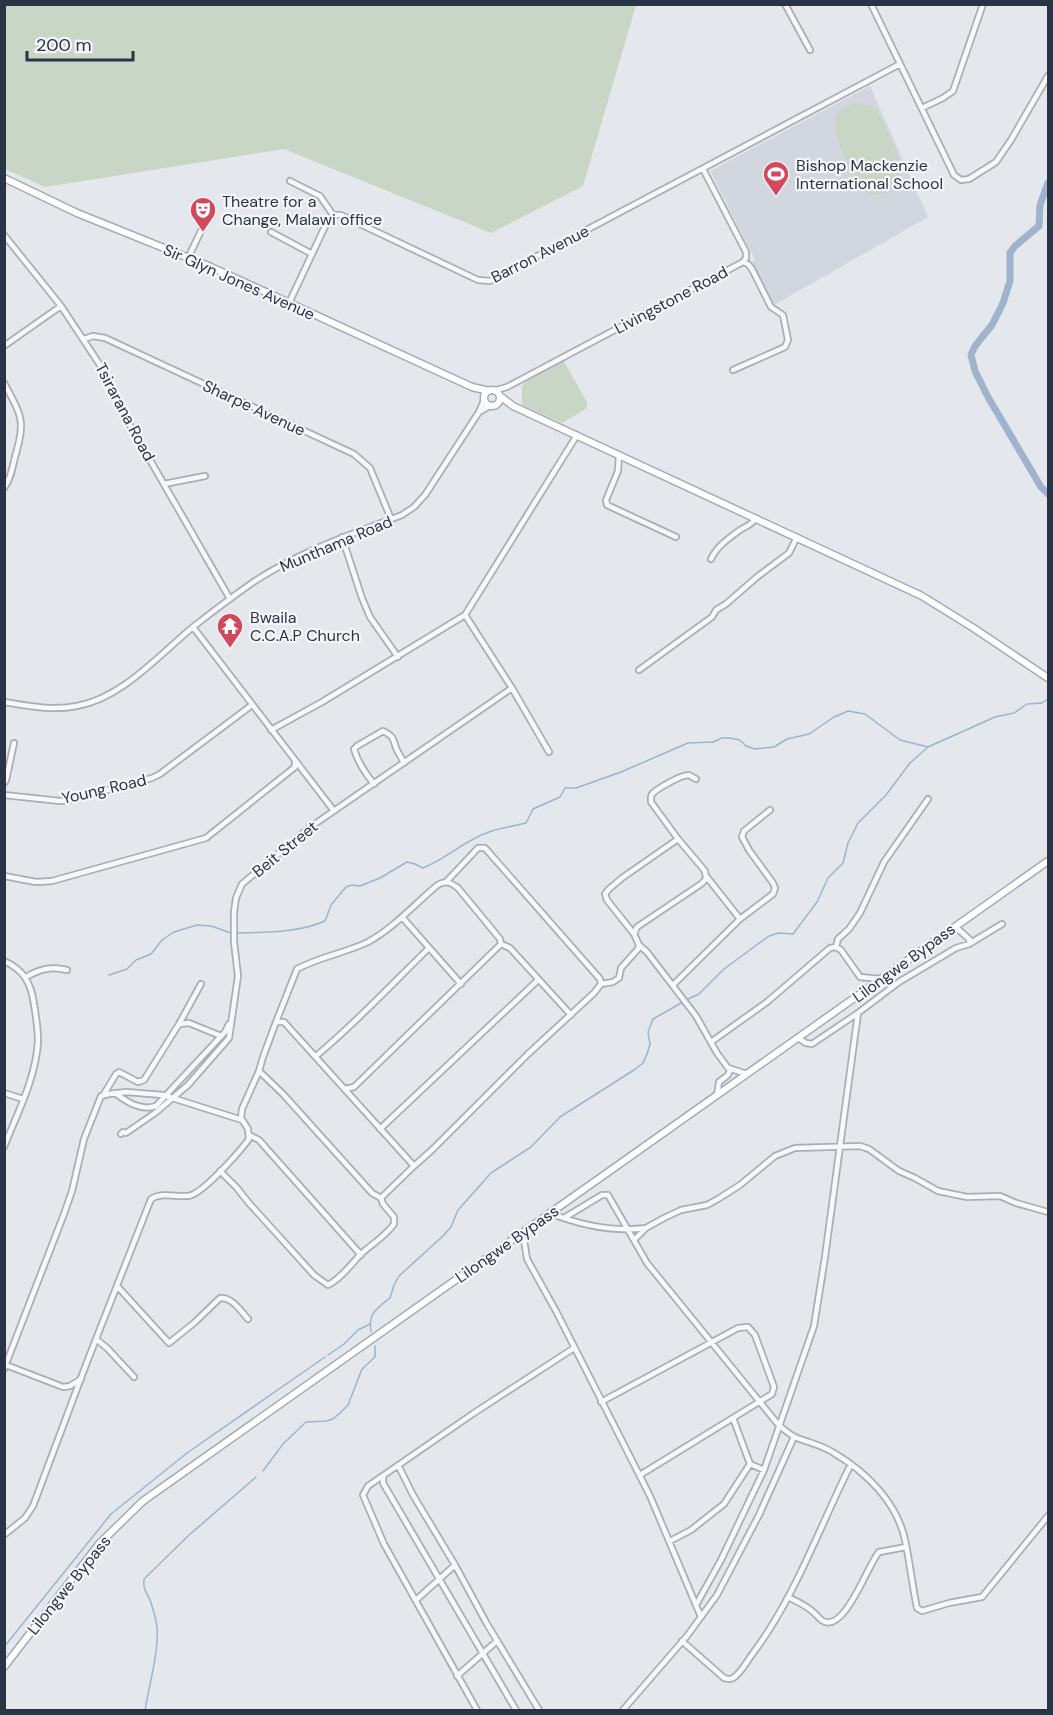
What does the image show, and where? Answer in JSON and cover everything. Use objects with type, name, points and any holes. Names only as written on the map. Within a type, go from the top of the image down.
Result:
[{"type":"main road","name":"Sir Glyn Jones Avenue","points":[[4,178],[77,213],[188,258],[472,387]]},
{"type":"main road","points":[[472,387],[491,391],[513,406],[922,596],[1048,678]]},
{"type":"main road","points":[[472,387],[487,403],[513,406]]},
{"type":"main road","points":[[484,400],[484,394],[491,391]]},
{"type":"main road","points":[[493,405],[500,400],[500,396]]},
{"type":"main road","name":"Lilongwe Bypass","points":[[4,1667],[92,1553],[143,1501],[1048,861]]},
{"type":"street","points":[[785,4],[810,50]]},
{"type":"street","points":[[871,4],[954,175],[962,180],[993,165],[999,159],[1048,76]]},
{"type":"street","points":[[922,108],[953,91],[983,4]]},
{"type":"street","points":[[703,169],[900,64]]},
{"type":"street","name":"Barron Avenue","points":[[333,215],[341,215],[486,282],[703,169]]},
{"type":"street","name":"Livingstone Road","points":[[491,391],[507,387],[743,262],[746,252],[703,169]]},
{"type":"street","points":[[289,303],[328,220],[333,215],[320,196],[290,181]]},
{"type":"street","points":[[188,258],[211,210]]},
{"type":"street","points":[[271,232],[312,254]]},
{"type":"street","name":"Tsirarana Road","points":[[4,235],[61,306],[84,339],[100,365],[119,406],[230,599]]},
{"type":"street","points":[[733,370],[785,347],[788,340],[783,315],[771,307],[752,269],[743,262]]},
{"type":"street","points":[[4,346],[61,306]]},
{"type":"street","name":"Sharpe Avenue","points":[[84,339],[93,336],[105,339],[354,454],[370,468],[391,519]]},
{"type":"street","points":[[4,384],[20,412],[22,424],[21,437],[9,482],[4,488]]},
{"type":"street","name":"Livingstone Road","points":[[500,396],[507,387]]},
{"type":"street","name":"Munthama Road","points":[[4,702],[55,708],[93,702],[117,689],[193,627],[275,569],[342,537],[408,512],[421,500],[479,412],[484,400]]},
{"type":"street","name":"Munthama Road","points":[[479,412],[493,405]]},
{"type":"street","points":[[271,730],[398,657],[465,615],[577,435]]},
{"type":"street","points":[[619,455],[618,471],[606,500],[607,505],[676,537]]},
{"type":"street","points":[[164,484],[205,476]]},
{"type":"street","points":[[711,559],[719,546],[741,529],[754,523],[756,518]]},
{"type":"street","points":[[342,537],[370,616],[398,657]]},
{"type":"street","points":[[639,670],[712,617],[716,610],[789,553],[797,537]]},
{"type":"street","points":[[465,615],[512,688],[549,752]]},
{"type":"street","name":"Beit Street","points":[[121,1134],[126,1133],[174,1098],[198,1075],[228,1038],[238,976],[233,930],[238,890],[242,884],[309,828],[334,811],[193,627]]},
{"type":"street","points":[[334,811],[512,688]]},
{"type":"street","name":"Young Road","points":[[4,795],[70,800],[152,778],[169,769],[252,705]]},
{"type":"street","points":[[374,784],[364,772],[356,756],[354,749],[357,746],[383,731],[394,740],[404,763]]},
{"type":"street","points":[[4,783],[14,743]]},
{"type":"street","points":[[4,876],[36,882],[52,881],[206,838],[295,767],[295,761]]},
{"type":"street","points":[[696,779],[689,775],[682,776],[652,793],[651,802],[741,920]]},
{"type":"street","points":[[836,947],[838,939],[849,929],[860,913],[884,862],[928,799]]},
{"type":"street","points":[[672,985],[774,891],[774,883],[741,837],[744,831],[770,810]]},
{"type":"street","points":[[678,839],[606,891],[605,897],[634,934],[639,945],[647,952],[699,1021],[717,1053],[730,1070],[747,1074]]},
{"type":"street","points":[[446,882],[478,848],[485,849],[600,979],[601,984]]},
{"type":"street","points":[[634,934],[638,927],[701,884],[706,876]]},
{"type":"street","points":[[4,1535],[23,1521],[30,1512],[152,1199],[160,1195],[190,1196],[195,1194],[245,1144],[249,1136],[248,1129],[242,1120],[242,1109],[259,1071],[297,969],[366,943],[402,917],[438,885],[446,882],[458,888],[500,939],[501,944]]},
{"type":"street","points":[[402,917],[461,984]]},
{"type":"street","points":[[798,1038],[812,1044],[899,982],[1002,924]]},
{"type":"street","points":[[958,929],[968,937],[969,944]]},
{"type":"street","points":[[501,944],[510,948],[571,1015]]},
{"type":"street","points":[[345,1089],[354,1087],[501,944]]},
{"type":"street","points":[[381,1198],[434,1149],[601,984],[617,980],[621,968],[639,945]]},
{"type":"street","points":[[836,947],[841,950],[858,976],[881,979]]},
{"type":"street","points":[[711,1042],[766,1002],[827,950],[836,947]]},
{"type":"street","points":[[316,1056],[357,1021],[372,1003],[428,949]]},
{"type":"street","points":[[4,961],[20,970],[26,977],[35,1008],[38,1043],[23,1100],[4,1148]]},
{"type":"street","points":[[26,977],[50,968],[67,970]]},
{"type":"street","points":[[862,978],[866,990]]},
{"type":"street","points":[[380,1129],[538,980]]},
{"type":"street","points":[[81,1379],[70,1386],[63,1387],[5,1367],[64,1214],[84,1140],[100,1098],[119,1072],[138,1082],[144,1080],[201,984]]},
{"type":"street","points":[[696,1605],[741,1521],[764,1470],[814,1326],[858,1013]]},
{"type":"street","points":[[115,1093],[129,1103],[147,1108],[156,1106],[221,1036],[232,1016]]},
{"type":"street","points":[[276,1022],[284,1022],[414,1166]]},
{"type":"street","points":[[179,1024],[189,1023],[221,1036]]},
{"type":"street","points":[[717,1095],[720,1082],[730,1070]]},
{"type":"street","points":[[220,1171],[314,1275],[324,1283],[330,1284],[394,1224],[394,1217],[381,1198],[372,1193],[283,1094],[259,1071]]},
{"type":"street","points":[[104,1095],[138,1092],[166,1095],[242,1120]]},
{"type":"street","points":[[4,1093],[23,1100]]},
{"type":"street","points":[[249,1136],[259,1140],[361,1255]]},
{"type":"street","points":[[634,1240],[646,1228],[681,1210],[707,1205],[715,1201],[740,1185],[775,1156],[795,1148],[860,1146],[869,1149],[899,1171],[938,1191],[967,1197],[1000,1196],[1048,1212]]},
{"type":"street","points":[[564,1218],[602,1195],[608,1195],[647,1263],[781,1426],[794,1437],[823,1446],[851,1464],[881,1492],[896,1513],[905,1539],[917,1608],[922,1611],[982,1597],[1048,1516]]},
{"type":"street","points":[[550,1213],[603,1228],[646,1228]]},
{"type":"street","points":[[520,1234],[524,1240],[527,1259],[640,1475],[701,1617]]},
{"type":"street","points":[[117,1286],[169,1343],[220,1298],[231,1300],[248,1319]]},
{"type":"street","points":[[601,1402],[738,1328],[743,1326],[752,1330],[774,1387],[772,1394],[640,1475]]},
{"type":"street","points":[[96,1339],[134,1377]]},
{"type":"street","points":[[477,1710],[377,1530],[363,1495],[368,1485],[574,1348]]},
{"type":"street","points":[[733,1418],[750,1464],[764,1470]]},
{"type":"street","points":[[623,1710],[687,1636],[717,1595],[745,1544],[794,1437]]},
{"type":"street","points":[[670,1541],[691,1530],[724,1504],[750,1464]]},
{"type":"street","points":[[682,1641],[724,1678],[732,1679],[757,1648],[788,1597],[851,1464]]},
{"type":"street","points":[[398,1465],[497,1641],[539,1710]]},
{"type":"street","points":[[383,1476],[383,1483],[516,1710]]},
{"type":"street","points":[[788,1597],[813,1611],[821,1620],[830,1622],[852,1602],[879,1552],[906,1547]]},
{"type":"street","points":[[416,1600],[455,1565]]},
{"type":"street","points":[[457,1676],[497,1641]]},
{"type":"shaded area","name":"Bishop Mackenzie International School","points":[[870,86],[928,217],[774,305],[752,262],[755,260],[710,171]]},
{"type":"green space","points":[[5,4],[636,5],[583,186],[491,233],[284,149],[45,187],[5,169]]},
{"type":"green space","points":[[858,103],[875,109],[878,113],[891,138],[900,163],[901,174],[898,182],[887,193],[875,195],[859,186],[838,141],[836,117],[847,106]]},
{"type":"green space","points":[[563,360],[587,402],[587,408],[562,423],[522,405],[522,387],[526,381]]},
{"type":"waterway","points":[[1048,183],[1040,205],[1039,226],[1010,253],[1010,281],[1003,303],[992,325],[975,346],[971,355],[975,371],[988,397],[1041,487],[1048,494]]},
{"type":"waterway","points":[[686,1000],[699,994],[724,969],[769,936],[779,933],[793,934],[817,902],[828,878],[843,863],[848,843],[858,823],[886,795],[910,763],[928,747],[995,717],[1014,713],[1027,704],[1042,703],[1048,699]]},
{"type":"waterway","points":[[236,933],[293,930],[325,921],[331,905],[346,887],[360,886],[380,878],[407,862],[423,868],[480,835],[526,823],[533,809],[560,797],[565,788],[576,788],[621,772],[688,743],[713,742],[722,738],[730,738],[740,740],[746,746],[755,749],[774,747],[787,739],[809,734],[834,717],[848,711],[865,714],[900,740],[928,747]]},
{"type":"waterway","points":[[109,975],[127,969],[136,960],[151,954],[162,940],[174,932],[197,925],[211,926],[231,933]]},
{"type":"waterway","points":[[371,1332],[372,1316],[390,1298],[399,1276],[443,1236],[451,1227],[458,1210],[491,1173],[531,1147],[560,1117],[643,1063],[650,1044],[648,1032],[653,1019],[683,1002]]},
{"type":"waterway","points":[[328,1355],[358,1330],[370,1324]]},
{"type":"waterway","points":[[263,1471],[283,1444],[306,1422],[333,1419],[348,1405],[362,1369],[375,1357],[375,1346]]},
{"type":"waterway","points":[[4,1647],[111,1514],[187,1453],[325,1357]]},
{"type":"waterway","points":[[145,1710],[155,1657],[157,1627],[150,1600],[144,1588],[144,1579],[188,1536],[256,1477]]},
{"type":"place","name":"Bishop Mackenzie International School","points":[[776,197]]},
{"type":"place","name":"Theatre for a Change, Malawi office","points":[[203,233]]},
{"type":"place","name":"Bwaila C.C.A.P Church","points":[[230,649]]}]
